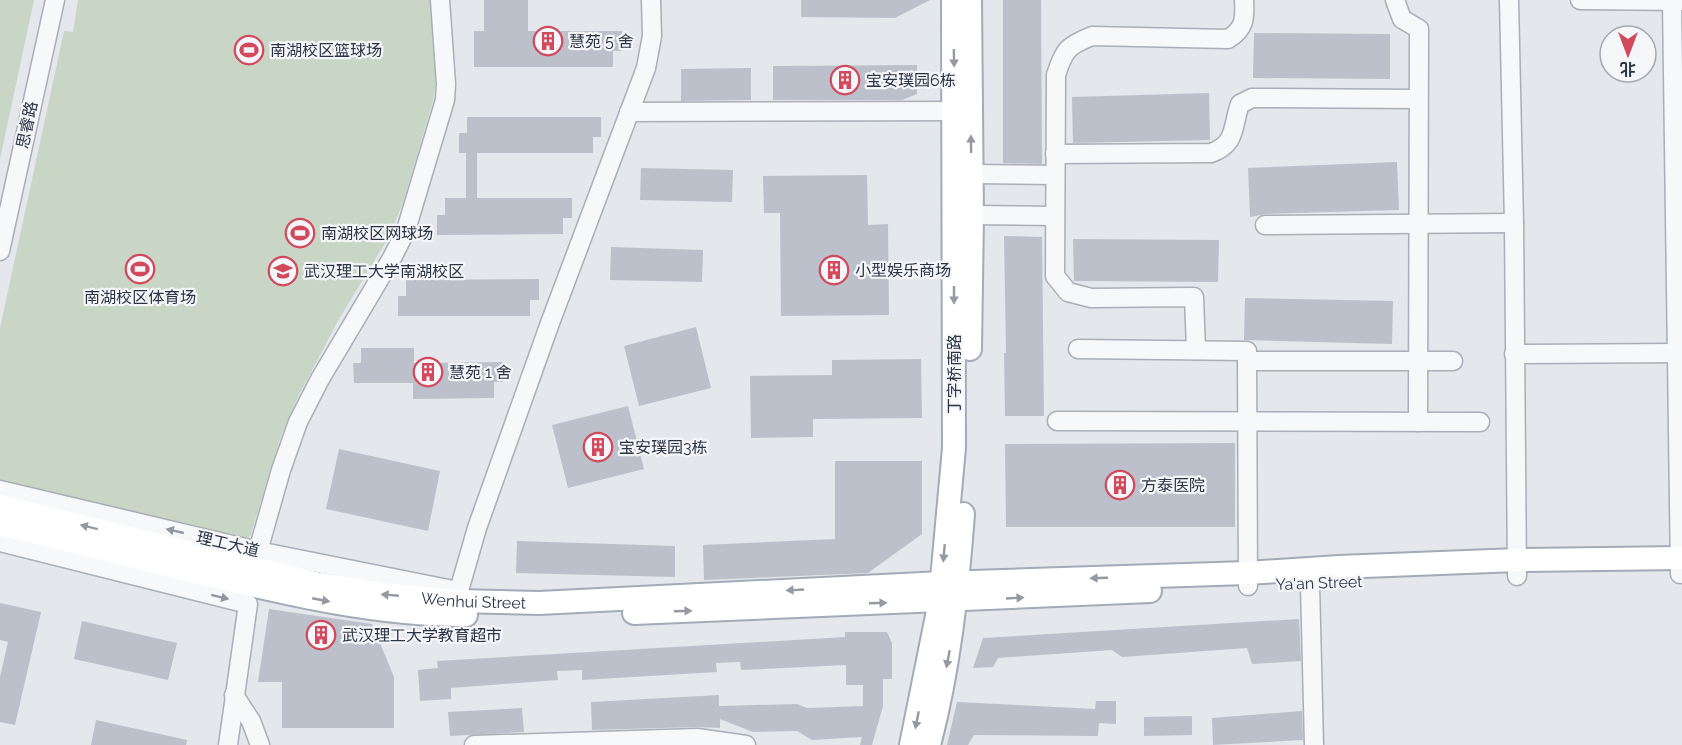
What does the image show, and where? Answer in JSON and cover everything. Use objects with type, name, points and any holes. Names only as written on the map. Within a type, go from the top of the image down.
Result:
[{"type":"main road","name":"丁字桥南路","points":[[911,745],[949,592],[968,448],[972,174],[963,111],[953,0]]},
{"type":"main road","name":"丁字桥南路","points":[[929,745],[943,684],[949,592],[963,111],[970,0]]},
{"type":"main road","name":"Wenhui Street","points":[[0,506],[315,583],[382,594],[457,596],[539,603],[949,592]]},
{"type":"main road","name":"Wenhui Street","points":[[0,524],[284,593],[354,607],[424,615],[573,616],[949,592]]},
{"type":"main road","name":"Ya'an Street","points":[[949,592],[1247,579],[1339,567],[1681,566]]},
{"type":"main road","name":"Ya'an Street","points":[[1247,579],[1310,584],[1517,568]]},
{"type":"street","name":"思睿路","points":[[0,250],[55,0]]},
{"type":"street","points":[[258,551],[281,470],[298,422],[400,244],[412,214],[445,100],[440,0]]},
{"type":"street","points":[[457,596],[477,528],[546,334],[646,68],[652,36],[651,0]]},
{"type":"street","points":[[1196,350],[1194,297],[1091,298],[1068,292],[1055,276],[1056,75],[1062,57],[1073,44],[1092,36],[1228,39],[1242,27],[1245,19],[1244,0]]},
{"type":"street","points":[[1395,0],[1402,20],[1419,29],[1418,422]]},
{"type":"street","points":[[1509,0],[1514,224],[1517,568]]},
{"type":"street","points":[[1580,0],[1682,1]]},
{"type":"street","points":[[1672,1],[1681,566]]},
{"type":"street","points":[[1055,154],[1211,153],[1221,150],[1230,141],[1240,104],[1252,98],[1418,99]]},
{"type":"street","points":[[629,112],[963,111]]},
{"type":"street","points":[[972,174],[1055,175]]},
{"type":"street","points":[[972,215],[1055,216]]},
{"type":"street","points":[[1265,225],[1514,224]]},
{"type":"street","points":[[1078,349],[1247,351],[1247,579]]},
{"type":"street","points":[[1514,354],[1679,353]]},
{"type":"street","points":[[1247,361],[1453,361]]},
{"type":"street","points":[[1057,421],[1480,422]]},
{"type":"street","name":"理工大道","points":[[0,490],[457,596]]},
{"type":"street","points":[[0,542],[248,604],[228,745]]},
{"type":"street","points":[[1310,584],[1314,745]]},
{"type":"street","points":[[234,695],[251,721],[261,745]]},
{"type":"street","points":[[474,745],[697,738],[746,745]]},
{"type":"green space","points":[[0,0],[34,0],[0,159]]},
{"type":"green space","points":[[78,0],[433,0],[436,82],[433,101],[404,200],[389,237],[339,319],[297,399],[280,439],[250,537],[242,541],[0,482],[0,328],[64,31],[73,32]]},
{"type":"building","name":"慧苑 5 舍","points":[[484,0],[528,0],[528,31],[622,31],[622,51],[613,51],[613,67],[474,67],[474,31],[484,31]]},
{"type":"building","points":[[801,0],[930,0],[895,18],[801,17]]},
{"type":"building","points":[[1003,0],[1041,0],[1042,164],[1003,163]]},
{"type":"building","points":[[1254,33],[1390,34],[1390,79],[1253,78]]},
{"type":"building","name":"宝安璞园6栋","points":[[917,65],[917,94],[902,100],[773,100],[773,66]]},
{"type":"building","points":[[751,68],[751,100],[681,101],[681,69]]},
{"type":"building","points":[[1209,93],[1210,140],[1073,143],[1072,97]]},
{"type":"building","points":[[467,117],[601,117],[601,137],[593,137],[593,153],[477,153],[477,198],[572,198],[572,218],[563,218],[563,234],[437,235],[437,215],[445,215],[445,198],[466,198],[466,153],[459,153],[459,133],[467,133]]},
{"type":"building","points":[[1397,162],[1399,210],[1265,214],[1250,217],[1248,168]]},
{"type":"building","points":[[641,168],[733,170],[732,202],[640,200]]},
{"type":"building","name":"小型娱乐商场","points":[[867,175],[868,225],[888,224],[889,315],[781,316],[780,213],[764,213],[763,176]]},
{"type":"building","points":[[1004,236],[1042,237],[1044,416],[1005,416]]},
{"type":"building","points":[[1073,239],[1219,240],[1218,282],[1074,281]]},
{"type":"building","points":[[611,247],[703,250],[702,282],[610,280]]},
{"type":"building","points":[[539,279],[539,300],[530,300],[530,316],[398,316],[398,296],[406,296],[406,280]]},
{"type":"building","points":[[1245,298],[1393,301],[1392,344],[1244,340]]},
{"type":"building","points":[[696,327],[711,388],[639,406],[624,346]]},
{"type":"building","name":"慧苑 1 舍","points":[[361,348],[414,348],[414,363],[503,362],[503,382],[494,382],[494,398],[413,399],[413,383],[354,383],[353,363],[361,363]]},
{"type":"building","points":[[921,359],[922,418],[813,419],[813,437],[751,438],[750,376],[832,375],[832,360]]},
{"type":"building","name":"宝安璞园3栋","points":[[628,406],[644,469],[568,488],[552,425]]},
{"type":"building","name":"方泰医院","points":[[1235,443],[1235,527],[1006,527],[1005,444]]},
{"type":"building","points":[[339,449],[440,471],[428,531],[326,509]]},
{"type":"building","points":[[835,461],[922,461],[922,534],[868,573],[704,580],[703,545],[835,539]]},
{"type":"building","points":[[517,541],[675,546],[675,577],[516,573]]},
{"type":"building","points":[[0,603],[41,612],[15,725],[0,722],[0,677],[8,642],[0,640]]},
{"type":"building","name":"武汉理工大学教育超市","points":[[269,609],[372,624],[394,677],[394,728],[282,728],[282,682],[258,682]]},
{"type":"building","points":[[1299,619],[1301,661],[1252,664],[1247,648],[1122,657],[1112,650],[998,658],[993,667],[973,668],[983,638]]},
{"type":"building","points":[[82,621],[177,643],[168,680],[74,659]]},
{"type":"building","points":[[845,632],[887,632],[892,643],[892,679],[883,679],[883,706],[872,745],[860,745],[862,737],[812,740],[797,731],[753,732],[720,719],[720,728],[592,730],[591,702],[719,695],[719,706],[797,704],[807,708],[863,706],[863,685],[846,685],[846,665],[741,670],[740,662],[716,663],[717,672],[582,680],[582,670],[557,671],[558,680],[451,688],[451,699],[420,701],[418,670],[438,668],[437,661],[845,637]]},
{"type":"building","points":[[1096,701],[1116,701],[1116,724],[1099,723],[1098,736],[974,735],[968,745],[947,745],[957,702],[1095,709]]},
{"type":"building","points":[[522,708],[524,732],[450,736],[448,712]]},
{"type":"building","points":[[1302,711],[1303,740],[1213,745],[1212,718]]},
{"type":"building","points":[[1192,716],[1192,735],[1144,736],[1144,717]]},
{"type":"building","points":[[96,720],[187,740],[186,745],[91,745]]},
{"type":"place","name":"慧苑 5 舍","points":[[548,41]]},
{"type":"place","name":"南湖校区篮球场","points":[[249,50]]},
{"type":"place","name":"宝安璞园6栋","points":[[845,80]]},
{"type":"place","name":"南湖校区网球场","points":[[300,233]]},
{"type":"place","name":"南湖校区体育场","points":[[140,269]]},
{"type":"place","name":"小型娱乐商场","points":[[834,270]]},
{"type":"place","name":"武汉理工大学南湖校区","points":[[283,271]]},
{"type":"place","name":"慧苑 1 舍","points":[[428,372]]},
{"type":"place","name":"宝安璞园3栋","points":[[598,447]]},
{"type":"place","name":"方泰医院","points":[[1120,485]]},
{"type":"place","name":"武汉理工大学教育超市","points":[[321,635]]}]
